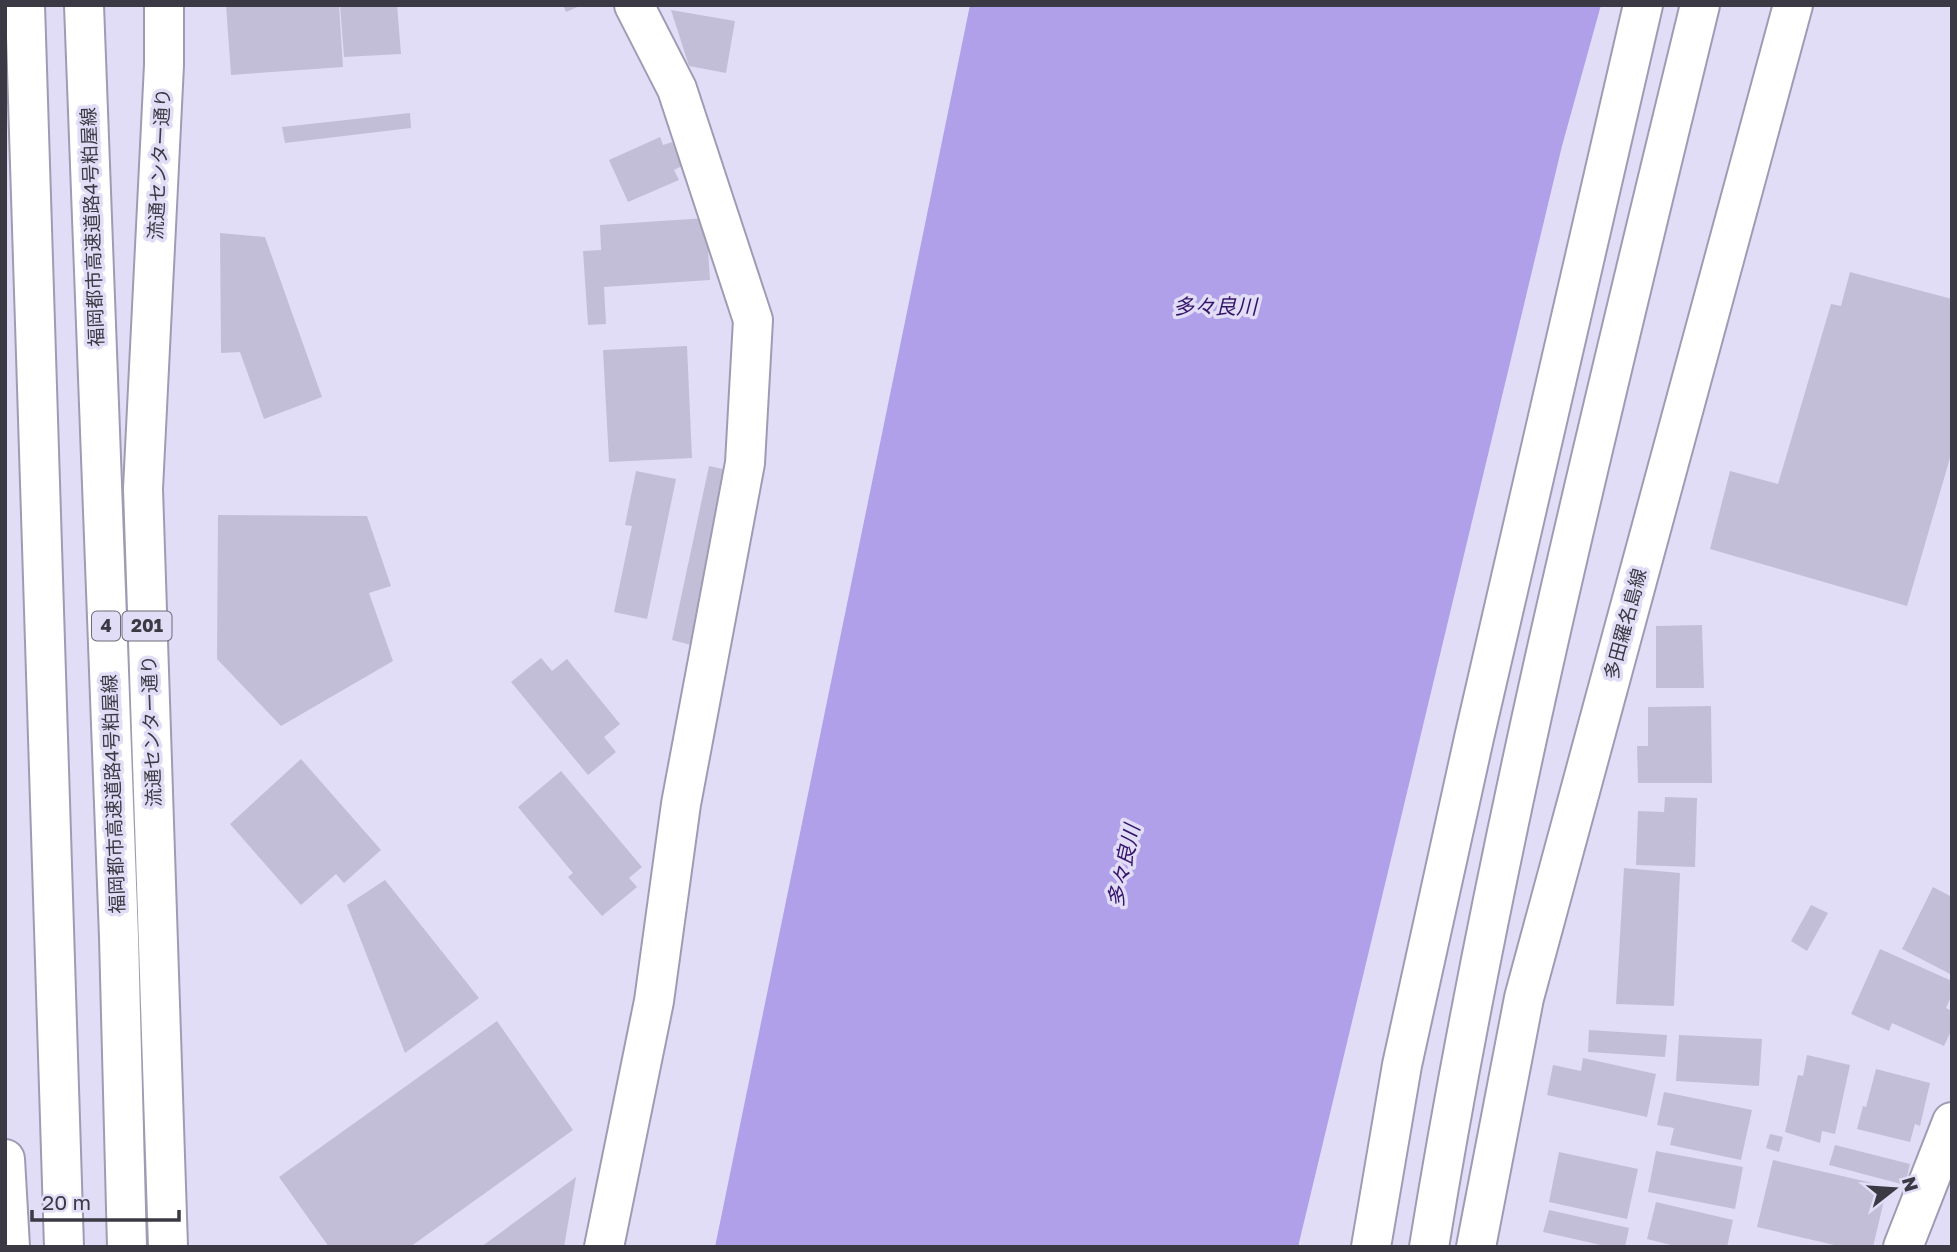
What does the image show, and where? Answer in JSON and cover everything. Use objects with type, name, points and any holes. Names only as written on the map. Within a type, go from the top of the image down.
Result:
[{"type":"main road","points":[[25,5],[64,1247]]},
{"type":"main road","name":"福岡都市高速道路4号粕屋線","points":[[84,5],[119,937],[127,1247]]},
{"type":"main road","name":"流通センター通り","points":[[163,5],[164,65],[143,489],[168,1247]]},
{"type":"main road","points":[[604,1247],[654,1001],[681,804],[745,463],[753,320],[677,89],[634,5]]},
{"type":"main road","points":[[1371,1247],[1379,1189],[1408,1038],[1474,738],[1643,5]]},
{"type":"main road","points":[[1429,1247],[1456,1082],[1538,684],[1700,5]]},
{"type":"main road","name":"多田羅名島線","points":[[1476,1247],[1524,998],[1793,5]]},
{"type":"main road","points":[[1903,1247],[1952,1122]]},
{"type":"main road","points":[[5,1158],[10,1247]]},
{"type":"water","name":"多々良川","points":[[970,5],[1601,5],[1562,146],[1298,1247],[715,1247]]},
{"type":"building","points":[[226,5],[339,5],[343,67],[231,75]]},
{"type":"building","points":[[340,5],[397,5],[401,54],[344,57]]},
{"type":"building","points":[[563,5],[582,5],[566,12]]},
{"type":"building","points":[[671,10],[735,21],[726,73],[689,66]]},
{"type":"building","points":[[410,113],[411,128],[285,143],[282,127]]},
{"type":"building","points":[[660,137],[663,145],[672,142],[682,166],[674,170],[679,180],[628,202],[609,160]]},
{"type":"building","points":[[706,218],[710,280],[604,287],[606,324],[588,325],[583,251],[601,250],[600,225]]},
{"type":"building","points":[[220,233],[265,237],[322,397],[264,419],[240,352],[221,353]]},
{"type":"building","points":[[1850,272],[1952,299],[1952,451],[1907,606],[1710,549],[1730,471],[1778,484],[1831,304],[1841,306]]},
{"type":"building","points":[[687,346],[692,458],[609,462],[603,350]]},
{"type":"building","points":[[709,466],[727,470],[691,645],[672,640]]},
{"type":"building","points":[[636,471],[676,479],[647,619],[614,612],[632,526],[625,525]]},
{"type":"building","points":[[218,515],[367,516],[391,586],[369,593],[393,661],[281,726],[217,659]]},
{"type":"building","points":[[1702,625],[1704,688],[1656,688],[1656,626]]},
{"type":"building","points":[[541,658],[552,671],[567,659],[620,724],[604,737],[616,752],[588,775],[511,682]]},
{"type":"building","points":[[1711,706],[1712,783],[1638,783],[1637,746],[1648,746],[1648,707]]},
{"type":"building","points":[[301,759],[381,850],[344,883],[336,874],[301,905],[230,824]]},
{"type":"building","points":[[561,771],[642,867],[629,878],[637,887],[602,916],[568,877],[573,873],[518,807]]},
{"type":"building","points":[[1665,797],[1697,798],[1695,867],[1636,865],[1638,811],[1664,812]]},
{"type":"building","points":[[1624,868],[1680,873],[1674,1006],[1616,1004]]},
{"type":"building","points":[[385,880],[479,998],[405,1053],[347,905]]},
{"type":"building","points":[[1933,887],[1952,897],[1952,975],[1902,949]]},
{"type":"building","points":[[1811,905],[1828,913],[1807,951],[1791,941]]},
{"type":"building","points":[[1880,949],[1952,981],[1952,994],[1946,1008],[1952,1011],[1952,1029],[1944,1046],[1892,1023],[1889,1031],[1851,1014]]},
{"type":"building","points":[[497,1021],[573,1130],[410,1247],[329,1247],[279,1177]]},
{"type":"building","points":[[1589,1030],[1667,1035],[1665,1057],[1588,1052]]},
{"type":"building","points":[[1679,1035],[1762,1039],[1759,1086],[1676,1081]]},
{"type":"building","points":[[1807,1055],[1850,1065],[1835,1134],[1822,1131],[1820,1143],[1785,1132],[1798,1075],[1803,1076]]},
{"type":"building","points":[[1583,1058],[1656,1074],[1647,1117],[1547,1095],[1553,1065],[1581,1071]]},
{"type":"building","points":[[1876,1069],[1930,1083],[1920,1126],[1915,1124],[1910,1142],[1857,1129]]},
{"type":"building","points":[[1664,1092],[1752,1110],[1741,1160],[1670,1145],[1674,1128],[1657,1125]]},
{"type":"building","points":[[1770,1134],[1783,1137],[1779,1152],[1766,1148]]},
{"type":"building","points":[[1835,1145],[1910,1164],[1905,1185],[1829,1165]]},
{"type":"building","points":[[1656,1151],[1743,1167],[1735,1209],[1648,1192]]},
{"type":"building","points":[[1559,1152],[1638,1169],[1627,1219],[1549,1202]]},
{"type":"building","points":[[1773,1160],[1894,1188],[1892,1197],[1885,1196],[1873,1247],[1843,1247],[1757,1227]]},
{"type":"building","points":[[576,1177],[564,1247],[481,1247]]},
{"type":"building","points":[[1656,1202],[1733,1220],[1727,1247],[1679,1247],[1647,1239]]},
{"type":"building","points":[[1549,1210],[1629,1228],[1625,1247],[1610,1247],[1543,1232]]}]
